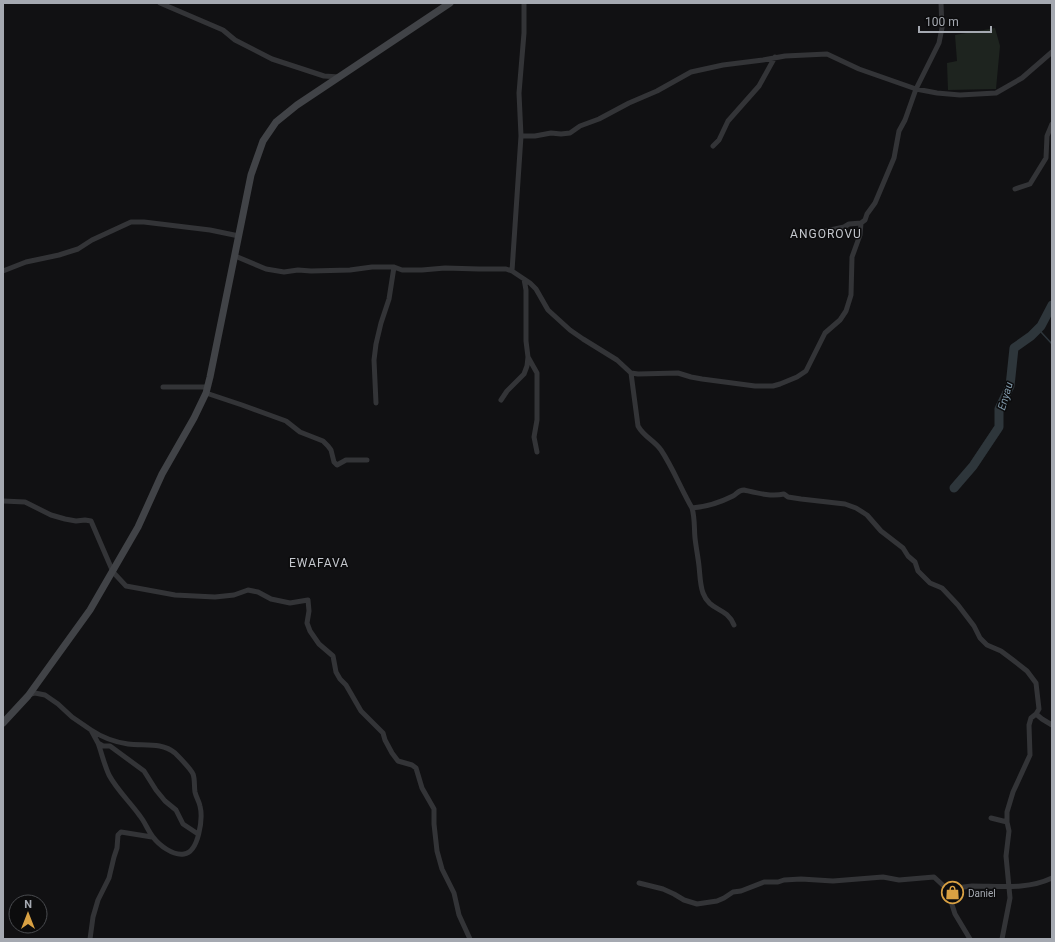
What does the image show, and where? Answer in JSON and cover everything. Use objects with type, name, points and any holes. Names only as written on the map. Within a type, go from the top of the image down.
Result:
[{"type":"street","points":[[160,3],[223,30],[235,40],[272,59],[324,76],[339,77]]},
{"type":"street","points":[[3,723],[28,696],[90,610],[138,528],[162,474],[194,418],[210,377],[251,175],[263,141],[276,122],[297,105],[450,3]]},
{"type":"street","points":[[512,270],[521,136],[519,93],[524,33],[524,3]]},
{"type":"street","points":[[821,232],[844,227],[849,224],[861,223],[865,220],[867,214],[875,203],[894,158],[899,131],[905,120],[916,89],[939,43],[942,28],[941,3]]},
{"type":"street","points":[[521,136],[570,133],[580,126],[599,119],[629,103],[657,91],[691,72],[724,65],[775,57],[827,54],[859,69],[916,89],[960,95],[996,93],[1022,78],[1052,52]]},
{"type":"street","points":[[713,146],[719,140],[728,121],[759,86],[775,57]]},
{"type":"street","points":[[1015,189],[1030,184],[1046,158],[1047,136],[1052,124]]},
{"type":"street","points":[[3,271],[26,262],[59,255],[78,249],[92,240],[131,222],[210,230],[239,236]]},
{"type":"street","points":[[235,256],[266,269],[284,272],[298,270],[330,271],[372,267],[394,267],[402,270],[506,268],[512,270],[536,289],[548,310],[552,314],[583,340],[617,360],[631,373],[678,373],[696,378],[754,386],[780,384],[801,375],[806,371],[824,333],[840,320],[846,311],[850,295],[852,257],[860,235],[861,223]]},
{"type":"street","points":[[376,403],[374,360],[381,323],[389,299],[394,267]]},
{"type":"street","points":[[501,400],[507,391],[526,372],[528,357],[526,341],[526,290],[524,279]]},
{"type":"street","points":[[528,357],[537,373],[537,420],[534,437],[537,452]]},
{"type":"street","points":[[631,373],[638,426],[642,433],[661,450],[692,508],[702,591],[707,601],[716,608],[727,613],[734,625]]},
{"type":"street","points":[[162,387],[206,390],[286,421],[300,432],[323,441],[331,450],[334,462],[337,465],[346,460],[367,460]]},
{"type":"street","points":[[692,508],[715,503],[734,495],[740,490],[777,496],[784,494],[788,497],[801,500],[841,503],[856,508],[867,515],[880,531],[903,548],[908,556],[915,562],[918,571],[930,583],[942,588],[958,605],[974,626],[980,638],[987,645],[1001,651],[1028,672],[1036,683],[1039,709],[1031,718],[1029,725],[1030,755],[1013,792],[1007,812],[1009,831],[1006,856],[1010,898],[1002,939]]},
{"type":"street","points":[[3,501],[25,502],[51,515],[76,521],[91,521],[113,572],[126,586],[174,595],[215,597],[234,595],[248,590],[258,592],[271,599],[290,603],[308,600],[309,611],[307,623],[310,631],[319,644],[333,656],[334,668],[340,679],[346,685],[361,711],[383,732],[385,740],[395,757],[400,762],[412,764],[416,768],[422,788],[434,809],[436,845],[442,869],[454,893],[460,920],[470,939]]},
{"type":"street","points":[[28,696],[35,693],[45,695],[58,704],[72,717],[91,730],[101,737],[127,744],[158,745],[168,748],[176,754],[193,774],[195,791],[200,806],[200,824],[197,841],[191,851],[184,854],[177,854],[167,849],[152,837],[142,818],[110,777],[104,764],[98,743],[91,730]]},
{"type":"street","points":[[1036,714],[1052,725]]},
{"type":"street","points":[[98,743],[103,746],[110,746],[144,771],[165,801],[176,810],[178,817],[183,824],[198,834]]},
{"type":"street","points":[[991,818],[1007,822]]},
{"type":"street","points":[[90,939],[93,917],[98,900],[109,878],[117,848],[118,835],[121,832],[152,837]]},
{"type":"street","points":[[639,883],[663,889],[684,900],[697,904],[717,901],[733,892],[741,892],[764,882],[810,879],[823,881],[883,877],[900,880],[930,877],[937,879],[947,889],[955,914],[970,939]]},
{"type":"street","points":[[947,889],[971,886],[1010,887],[1036,884],[1052,878]]},
{"type":"shaded area","points":[[995,28],[1000,46],[996,89],[948,90],[947,63],[957,61],[955,35]]},
{"type":"waterway","name":"Enyau","points":[[954,488],[973,466],[999,427],[999,409],[1010,386],[1014,348],[1031,336],[1041,326],[1052,305]]},
{"type":"waterway","points":[[1041,326],[1041,332],[1052,344]]},
{"type":"place","name":"Daniel","points":[[953,893]]},
{"type":"district","name":"ANGOROVU","points":[[826,234]]},
{"type":"district","name":"EWAFAVA","points":[[319,563]]}]
